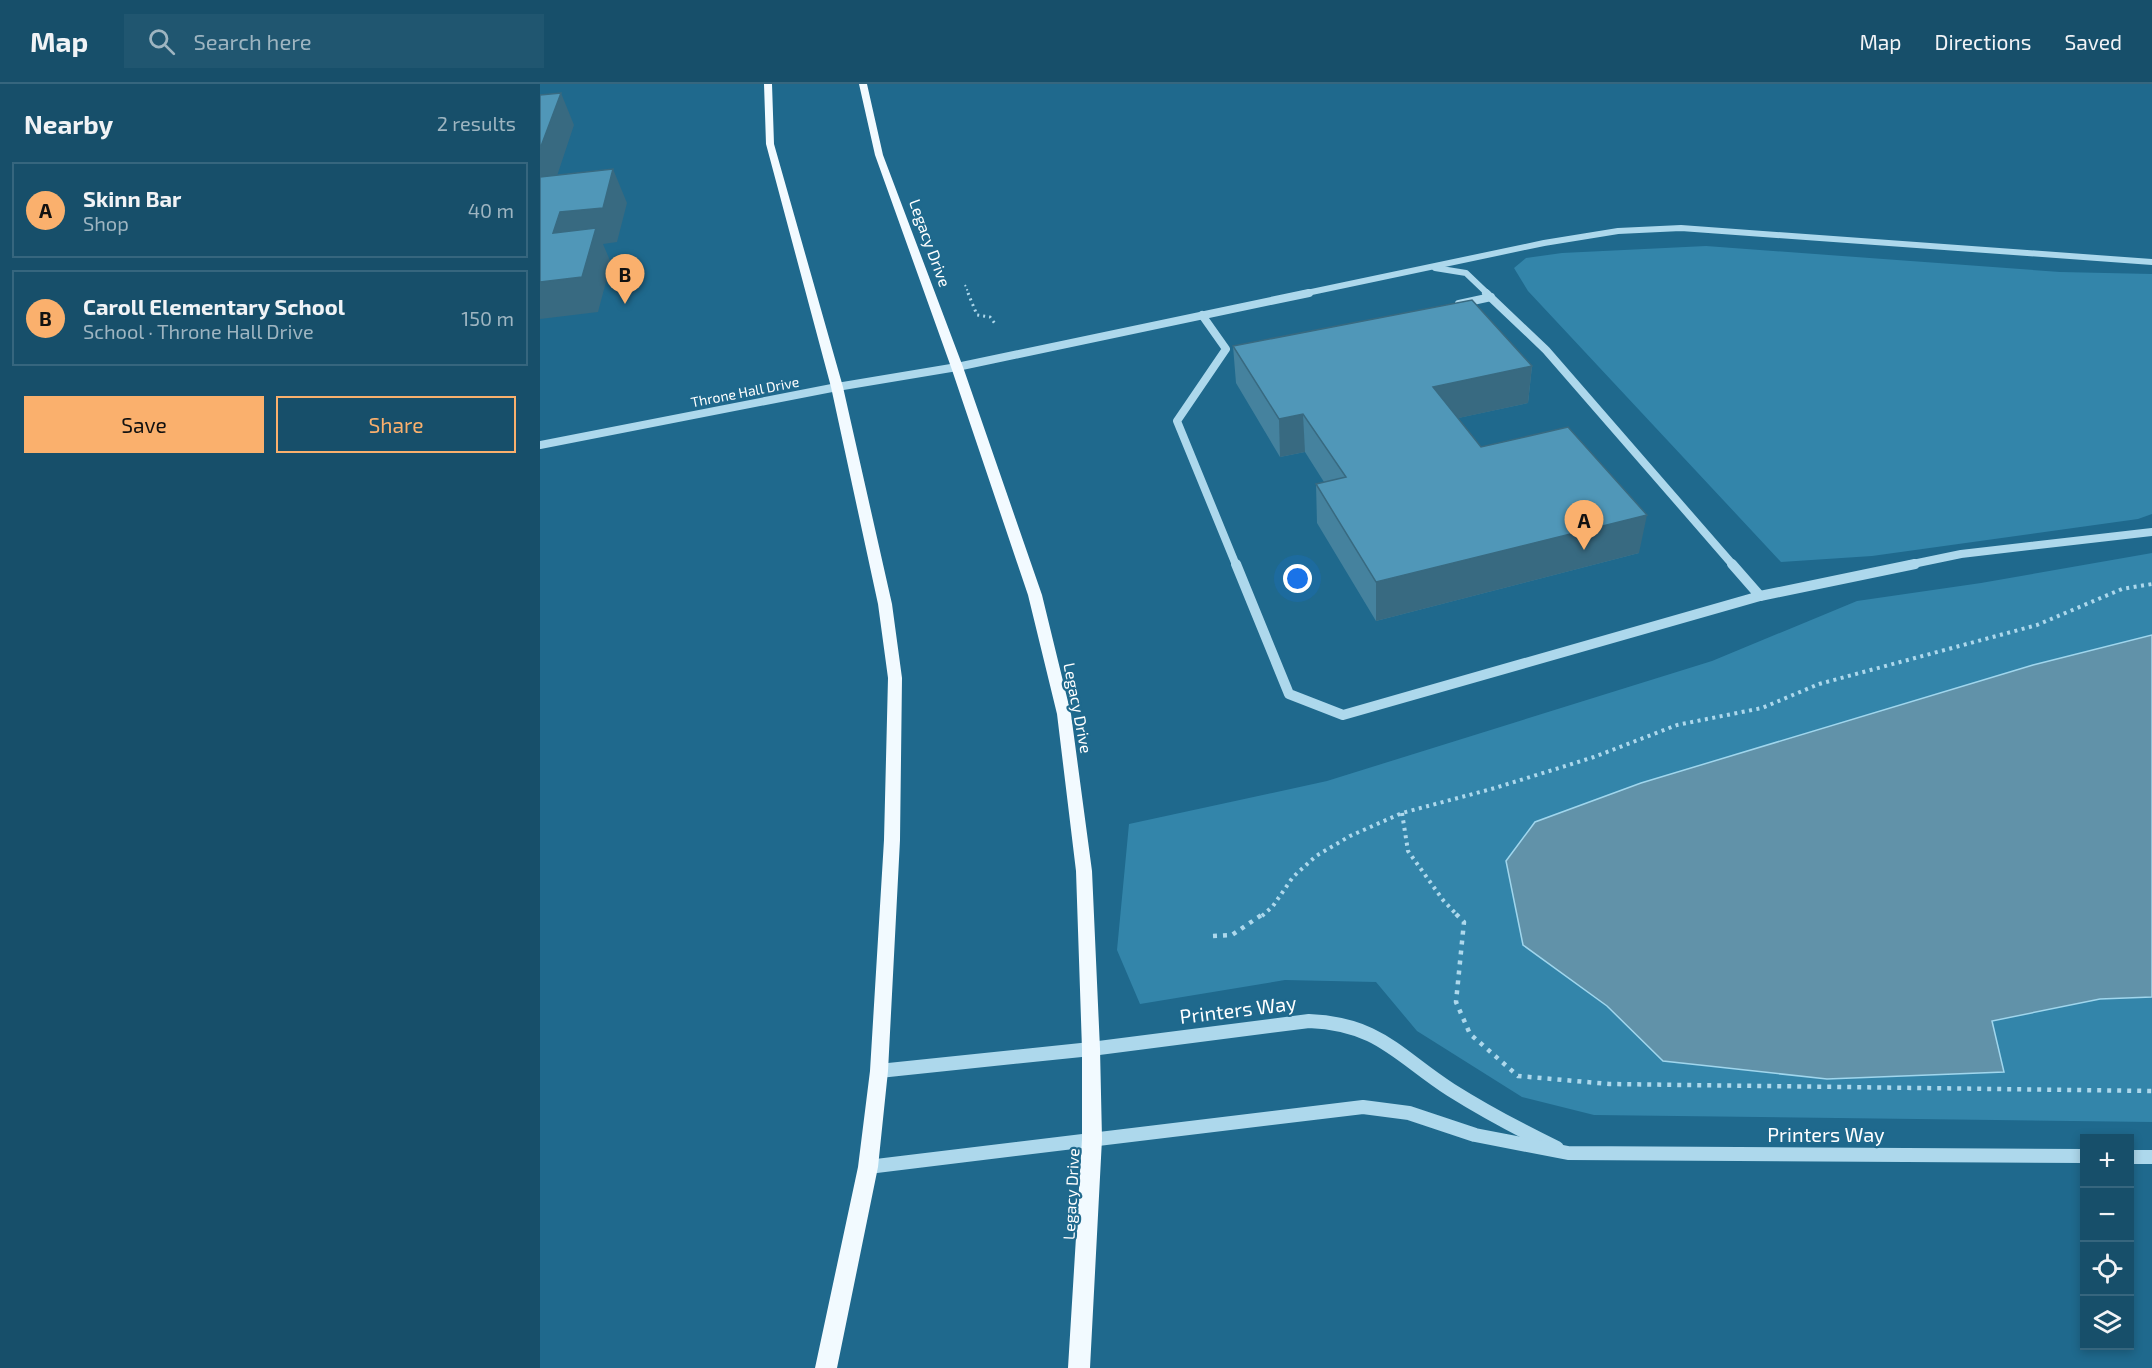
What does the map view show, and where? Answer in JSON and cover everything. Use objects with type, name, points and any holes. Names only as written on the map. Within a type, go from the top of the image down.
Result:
[{"type":"main road","points":[[768,84],[770,144],[837,387],[885,604],[895,678],[892,840],[879,1071],[868,1167],[826,1368]]},
{"type":"main road","name":"Legacy Drive","points":[[863,84],[879,155],[957,367],[1035,595],[1064,714],[1084,871],[1091,1049],[1092,1139],[1078,1368]]},
{"type":"street","name":"Throne Hall Drive","points":[[540,445],[837,387],[957,367],[1565,239],[1618,231],[1681,228],[2152,262]]},
{"type":"street","points":[[1429,267],[1466,273],[1546,350],[1760,596]]},
{"type":"street","points":[[1445,306],[1491,297]]},
{"type":"street","points":[[1202,315],[1226,349]]},
{"type":"street","points":[[1238,347],[1226,349],[1177,421],[1289,694],[1343,716],[1760,596],[1961,554],[2152,532]]},
{"type":"street","name":"Printers Way","points":[[879,1071],[1091,1049],[1309,1021],[1329,1021],[1350,1025],[1386,1040],[1425,1072],[1469,1102],[1516,1129],[1568,1153]]},
{"type":"street","name":"Printers Way","points":[[868,1167],[1363,1107],[1409,1113],[1475,1135],[1568,1153],[2080,1156]]},
{"type":"street","points":[[2134,1157],[2152,1157]]},
{"type":"path","points":[[1213,936],[1232,935],[1254,922],[1273,906],[1293,878],[1316,856],[1350,836],[1402,813],[1495,788],[1594,757],[1677,725],[1762,708],[1819,684],[2037,625],[2122,589],[2152,584]]},
{"type":"path","points":[[1402,813],[1408,851],[1443,900],[1464,922],[1456,1002],[1470,1034],[1518,1076],[1609,1084],[2152,1091]]},
{"type":"shaded area","points":[[1706,246],[2060,272],[2152,274],[2152,514],[2138,519],[1872,556],[1781,562],[1528,291],[1514,268],[1526,258],[1562,253]]},
{"type":"shaded area","points":[[2152,553],[2152,1122],[1594,1115],[1522,1097],[1417,1031],[1376,982],[1285,980],[1140,1004],[1117,950],[1129,824],[1327,781],[1712,661],[1857,601],[1981,583]]},
{"type":"shaded area","points":[[2152,635],[2152,997],[2100,999],[1992,1021],[2004,1072],[1827,1079],[1663,1061],[1607,1006],[1523,945],[1506,861],[1535,822],[1641,783],[2033,665]]},
{"type":"building","points":[[561,93],[540,149],[540,95]]},
{"type":"building","points":[[613,169],[603,208],[560,212],[553,233],[596,228],[582,277],[540,282],[540,177]]},
{"type":"building","points":[[1472,300],[1532,366],[1433,387],[1481,447],[1568,427],[1647,515],[1376,582],[1316,484],[1346,477],[1303,414],[1279,419],[1233,346]]},
{"type":"place","name":"Caroll Elementary School","points":[[625,304]]},
{"type":"place","name":"Skinn Bar","points":[[1584,550]]}]
